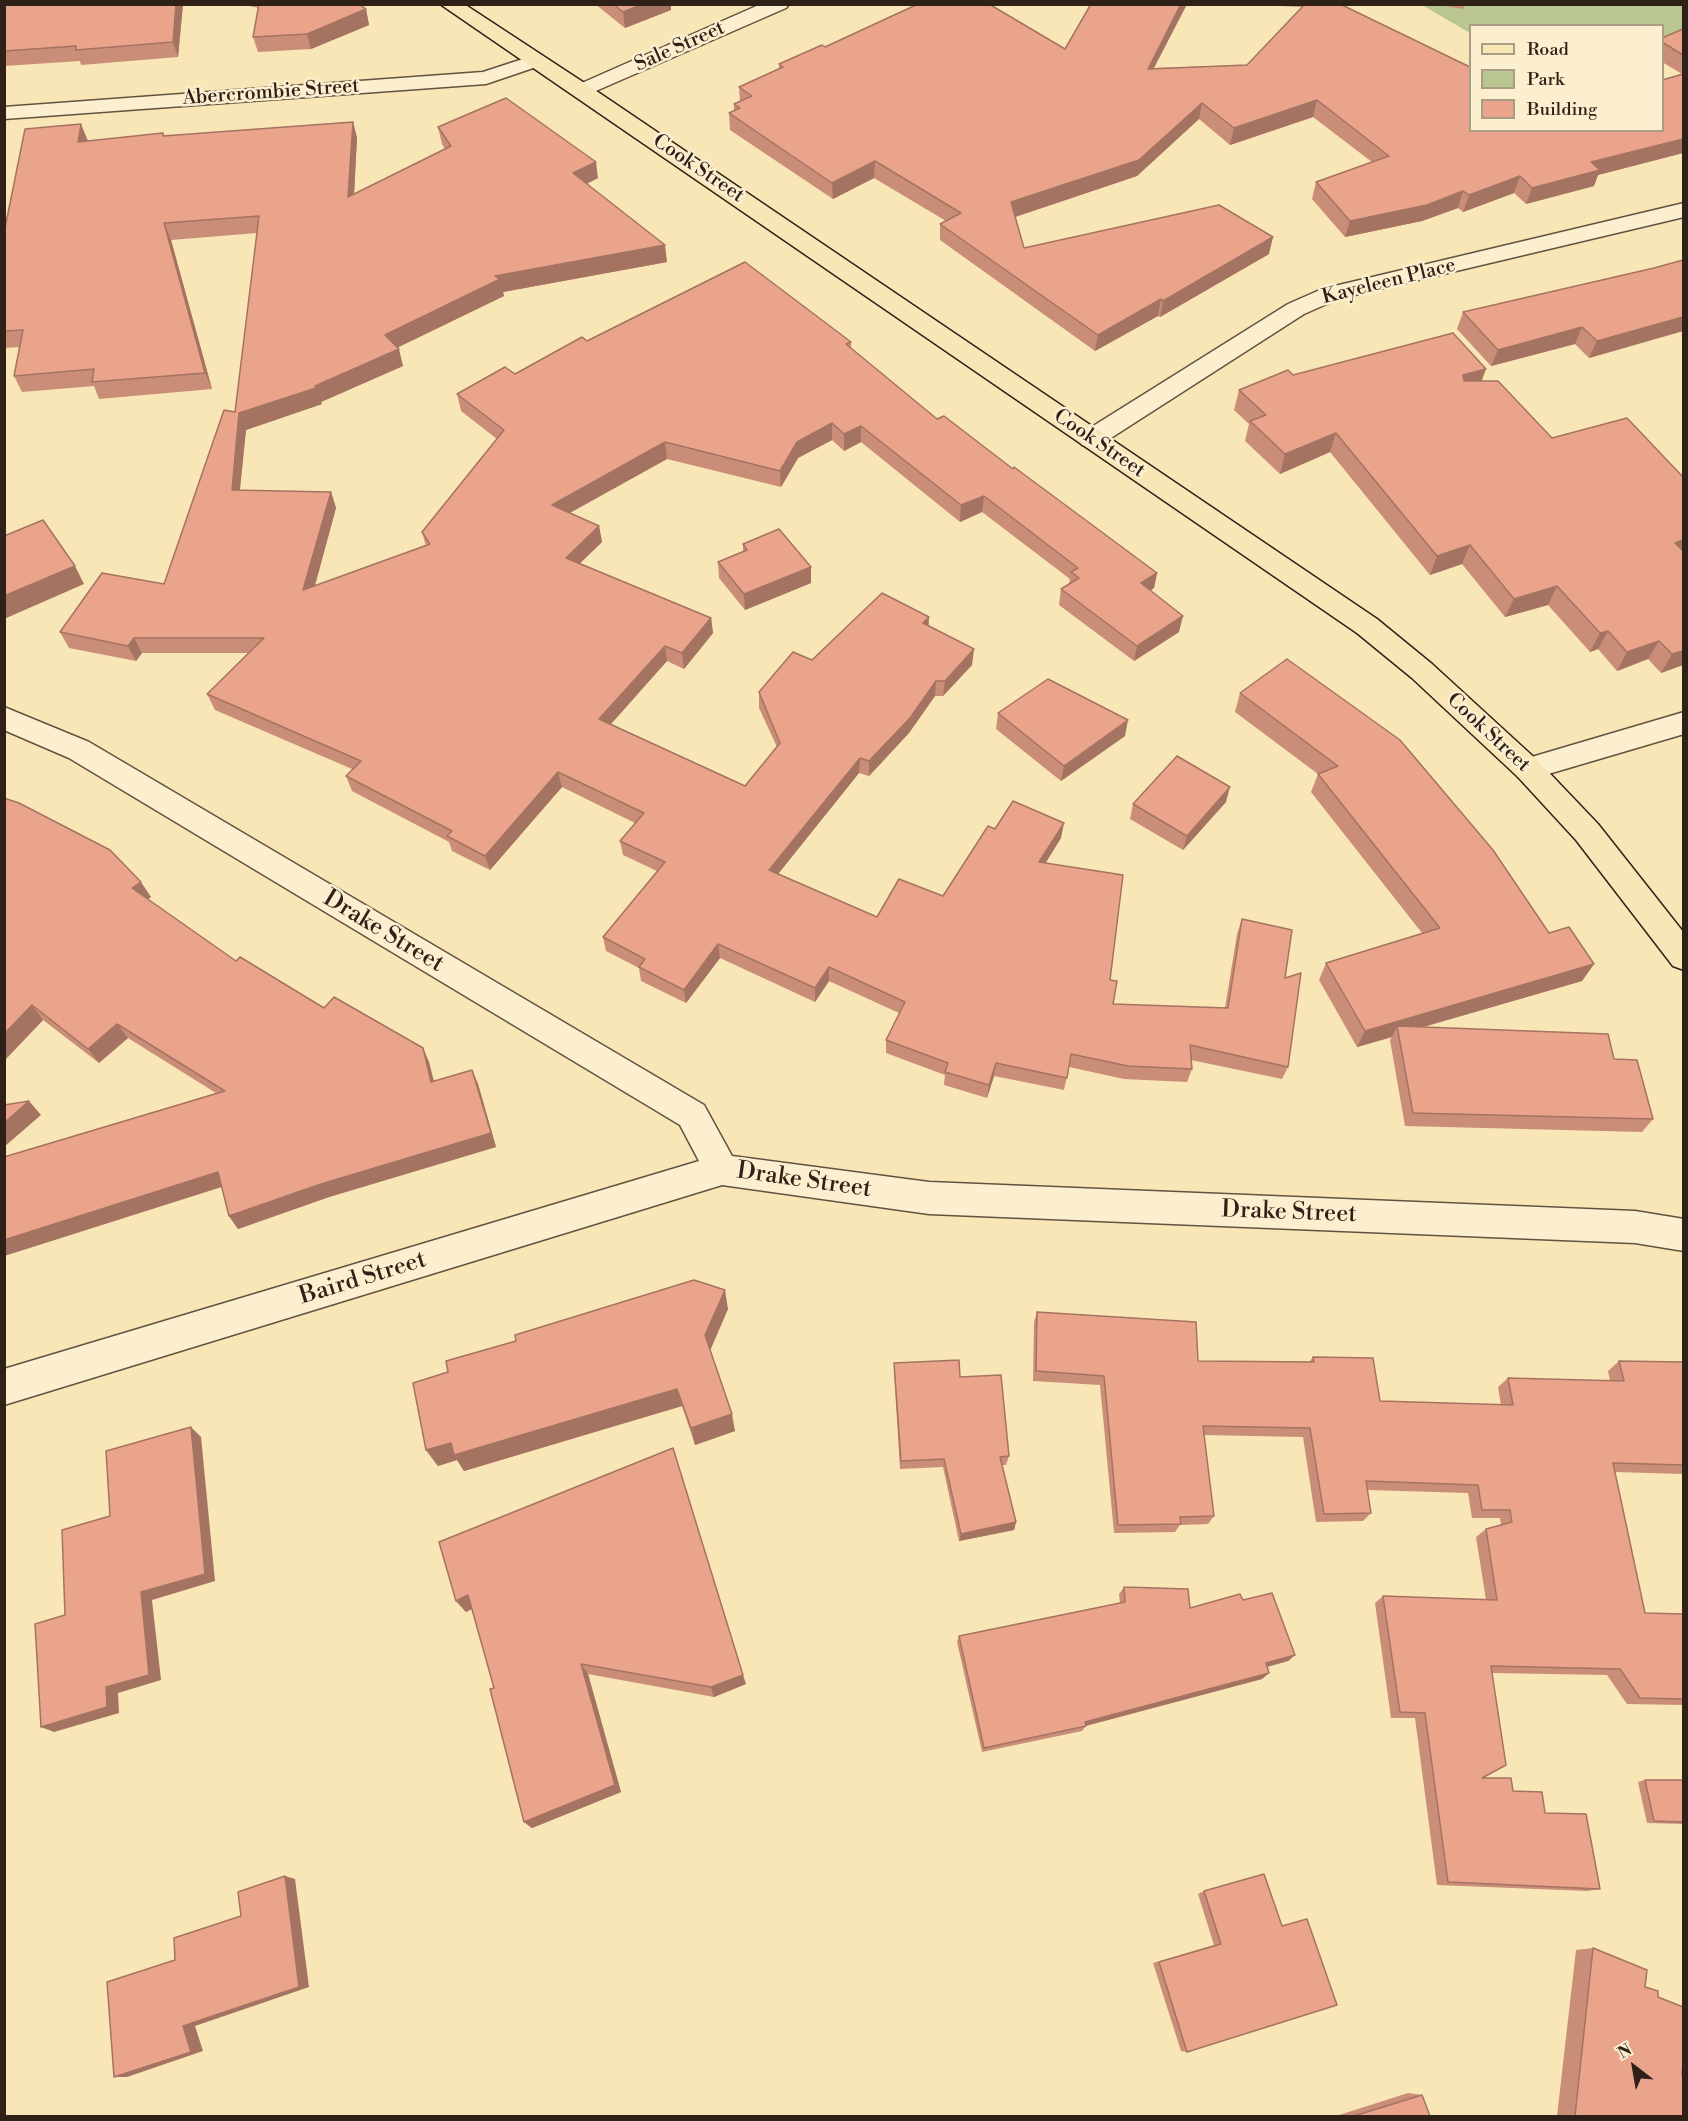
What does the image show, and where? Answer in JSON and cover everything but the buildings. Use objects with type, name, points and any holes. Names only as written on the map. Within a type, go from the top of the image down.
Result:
[{"type":"main road","name":"Cook Street","points":[[450,4],[582,90],[1366,626],[1422,671],[1528,770],[1587,832],[1683,957]]},
{"type":"street","name":"Sale Street","points":[[582,90],[779,4]]},
{"type":"street","name":"Abercrombie Street","points":[[4,113],[486,78],[535,60]]},
{"type":"street","name":"Kayeleen Place","points":[[1091,439],[1296,309],[1329,294],[1683,210]]},
{"type":"street","name":"Drake Street","points":[[4,718],[79,750],[692,1115],[722,1170],[929,1198],[1635,1227],[1683,1235]]},
{"type":"street","points":[[1528,770],[1683,723]]},
{"type":"street","name":"Baird Street","points":[[4,1387],[722,1170]]},
{"type":"street","name":"Drake Street","points":[[1635,1227],[1683,1222]]},
{"type":"green space","points":[[1422,5],[1683,5],[1683,32],[1664,46],[1664,24],[1469,24],[1469,32]]}]
